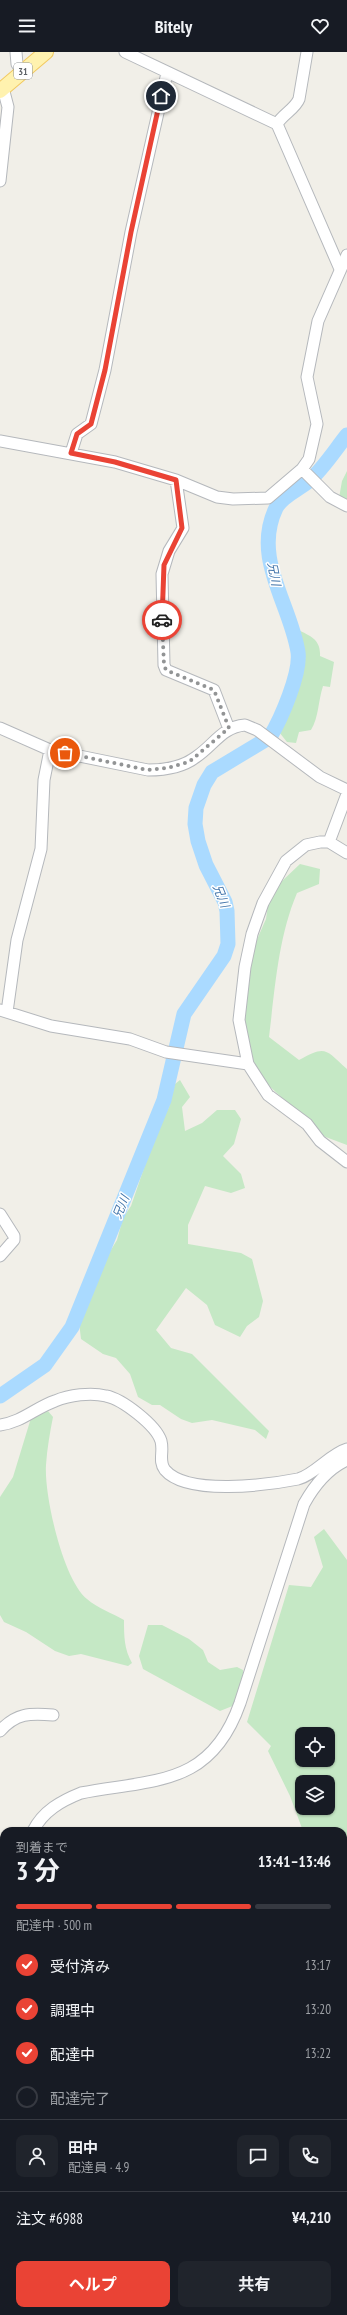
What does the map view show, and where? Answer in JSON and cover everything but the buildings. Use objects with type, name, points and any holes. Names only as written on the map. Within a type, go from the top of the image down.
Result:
[{"type":"main road","name":"31","points":[[2,89],[46,52]]},
{"type":"street","points":[[16,52],[17,64],[22,71]]},
{"type":"street","points":[[125,52],[277,124],[340,269]]},
{"type":"street","points":[[277,124],[283,115],[296,105],[299,99],[307,52]]},
{"type":"street","points":[[71,453],[77,434],[91,424],[102,382],[131,232],[168,73]]},
{"type":"street","points":[[0,182],[8,107],[2,89]]},
{"type":"street","points":[[0,441],[115,462],[176,480],[217,497],[268,498],[304,472],[309,459],[316,424],[308,377],[318,321],[347,255]]},
{"type":"street","points":[[304,472],[330,497],[347,506]]},
{"type":"street","points":[[176,480],[182,528],[169,551],[162,574],[164,665],[166,670],[214,690],[229,728]]},
{"type":"street","points":[[0,728],[50,750],[148,770],[157,770],[177,766],[193,760],[229,728],[245,725],[257,730],[320,777],[347,790]]},
{"type":"street","points":[[50,750],[44,780],[44,817],[41,849],[16,940],[3,1011],[51,1026],[130,1040],[166,1052],[248,1064]]},
{"type":"street","points":[[329,842],[347,794]]},
{"type":"street","points":[[347,853],[329,842],[306,845],[295,852],[286,861],[262,903],[245,967],[239,1020],[248,1064],[271,1098],[307,1124],[320,1141],[347,1162]]},
{"type":"street","points":[[0,1214],[14,1236],[14,1240],[0,1256]]},
{"type":"street","points":[[0,1425],[21,1420],[54,1401],[75,1396],[107,1396],[136,1413],[158,1435],[161,1442],[161,1462],[166,1471],[178,1479],[213,1488],[256,1485],[300,1478],[347,1449]]},
{"type":"street","points":[[36,1827],[51,1809],[70,1797],[81,1793],[166,1778],[193,1769],[219,1745],[231,1727],[240,1703],[304,1504],[315,1486],[328,1472],[347,1460]]},
{"type":"street","points":[[0,1731],[17,1716],[33,1713],[53,1715]]},
{"type":"green space","points":[[347,471],[347,502],[339,498],[342,481]]},
{"type":"green space","points":[[298,630],[317,642],[320,656],[334,662],[330,687],[323,686],[314,725],[311,730],[299,732],[296,743],[287,742],[279,732],[301,673],[303,652],[296,636]]},
{"type":"green space","points":[[300,864],[320,869],[319,884],[297,893],[285,928],[275,982],[269,1037],[299,1060],[315,1052],[325,1051],[347,1069],[347,1145],[323,1136],[265,1082],[251,1060],[244,1023],[249,967],[255,944],[266,919],[269,898],[281,882]]},
{"type":"green space","points":[[180,1080],[190,1097],[182,1107],[185,1131],[202,1123],[217,1110],[235,1110],[241,1119],[234,1144],[223,1156],[241,1174],[245,1188],[231,1193],[205,1186],[188,1225],[188,1244],[241,1253],[252,1259],[263,1301],[259,1317],[247,1326],[240,1337],[215,1325],[207,1305],[186,1288],[156,1330],[171,1348],[192,1354],[269,1431],[266,1439],[255,1430],[212,1420],[192,1423],[181,1419],[160,1405],[152,1405],[138,1397],[130,1374],[116,1358],[103,1354],[81,1339],[79,1322],[97,1273],[117,1240],[123,1218],[131,1206],[156,1133],[169,1107],[175,1084]]},
{"type":"green space","points":[[48,1411],[53,1417],[47,1453],[46,1479],[52,1516],[63,1556],[78,1589],[87,1599],[100,1608],[124,1620],[124,1637],[129,1658],[132,1663],[128,1666],[81,1654],[69,1656],[55,1651],[26,1632],[4,1622],[0,1615],[0,1497],[13,1477],[31,1418]]},
{"type":"green space","points":[[324,1529],[347,1560],[347,1827],[302,1827],[297,1815],[335,1815],[335,1775],[295,1775],[295,1809],[268,1751],[271,1746],[247,1722],[289,1585],[311,1587],[323,1567],[314,1537]]},
{"type":"green space","points":[[148,1625],[162,1625],[189,1639],[203,1650],[208,1662],[220,1670],[237,1667],[243,1670],[244,1684],[235,1705],[220,1711],[143,1669],[139,1656]]},
{"type":"waterway","name":"兄川","points":[[0,1396],[45,1365],[72,1327],[164,1100],[184,1014],[224,956],[228,944],[227,911],[225,902],[206,865],[198,841],[195,824],[196,808],[204,785],[212,772],[270,737],[289,696],[296,672],[298,652],[294,634],[270,563],[268,545],[270,527],[276,508],[282,500],[309,481],[324,465],[347,435]]},
{"type":"way so far","points":[[65,753],[148,770],[157,770],[177,766],[196,758],[206,750],[214,740],[229,728],[214,690],[166,670],[164,665],[162,620]]},
{"type":"route","points":[[161,96],[131,232],[115,324],[102,382],[95,403],[91,424],[77,434],[71,453],[115,462],[176,480],[182,528],[180,536],[169,551],[162,574],[162,620]]}]
